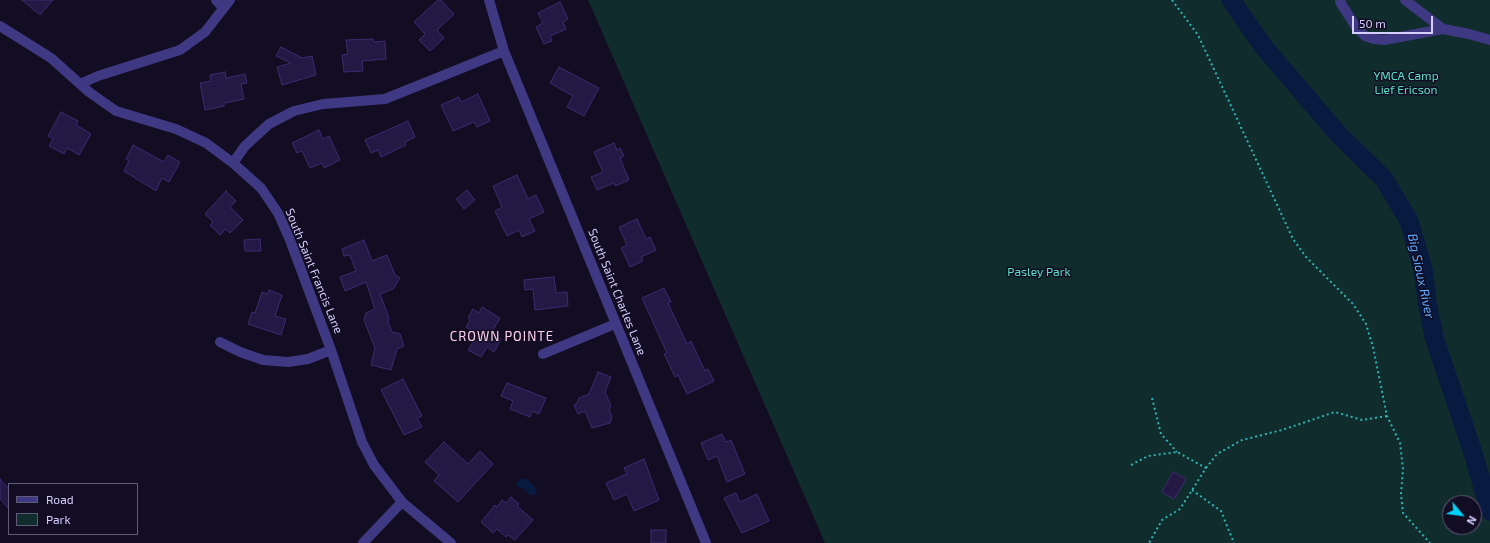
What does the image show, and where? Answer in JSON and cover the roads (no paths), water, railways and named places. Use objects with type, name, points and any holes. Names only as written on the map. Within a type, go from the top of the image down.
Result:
[{"type":"street","points":[[216,0],[223,8]]},
{"type":"street","points":[[80,84],[98,76],[180,50],[205,32],[230,0]]},
{"type":"street","name":"South Saint Charles Lane","points":[[489,0],[504,52],[706,543]]},
{"type":"street","points":[[1405,0],[1443,29]]},
{"type":"street","points":[[1340,1],[1356,27],[1365,36],[1374,39],[1384,40],[1443,29],[1490,40]]},
{"type":"street","name":"South Saint Francis Lane","points":[[0,26],[51,58],[80,84],[116,111],[176,129],[206,143],[233,163],[261,188],[278,213],[290,240],[331,350],[362,442],[374,465],[402,502],[451,543]]},
{"type":"street","points":[[233,163],[245,146],[269,124],[294,111],[323,104],[385,99],[504,52]]},
{"type":"street","points":[[543,354],[615,324]]},
{"type":"street","points":[[220,342],[240,352],[263,360],[288,362],[308,359],[331,350]]},
{"type":"street","points":[[363,543],[402,502]]},
{"type":"water","points":[[520,479],[526,479],[535,487],[537,490],[535,495],[530,495],[524,489],[517,487],[516,485]]},
{"type":"waterway","name":"Big Sioux River","points":[[1231,0],[1263,46],[1338,134],[1384,179],[1409,221],[1423,269],[1427,302],[1434,337],[1473,453],[1490,511]]},
{"type":"district","name":"CROWN POINTE","points":[[502,337]]},
{"type":"park label","name":"YMCA Camp Lief Ericson","points":[[1406,83]]},
{"type":"park label","name":"Pasley Park","points":[[1039,272]]}]
